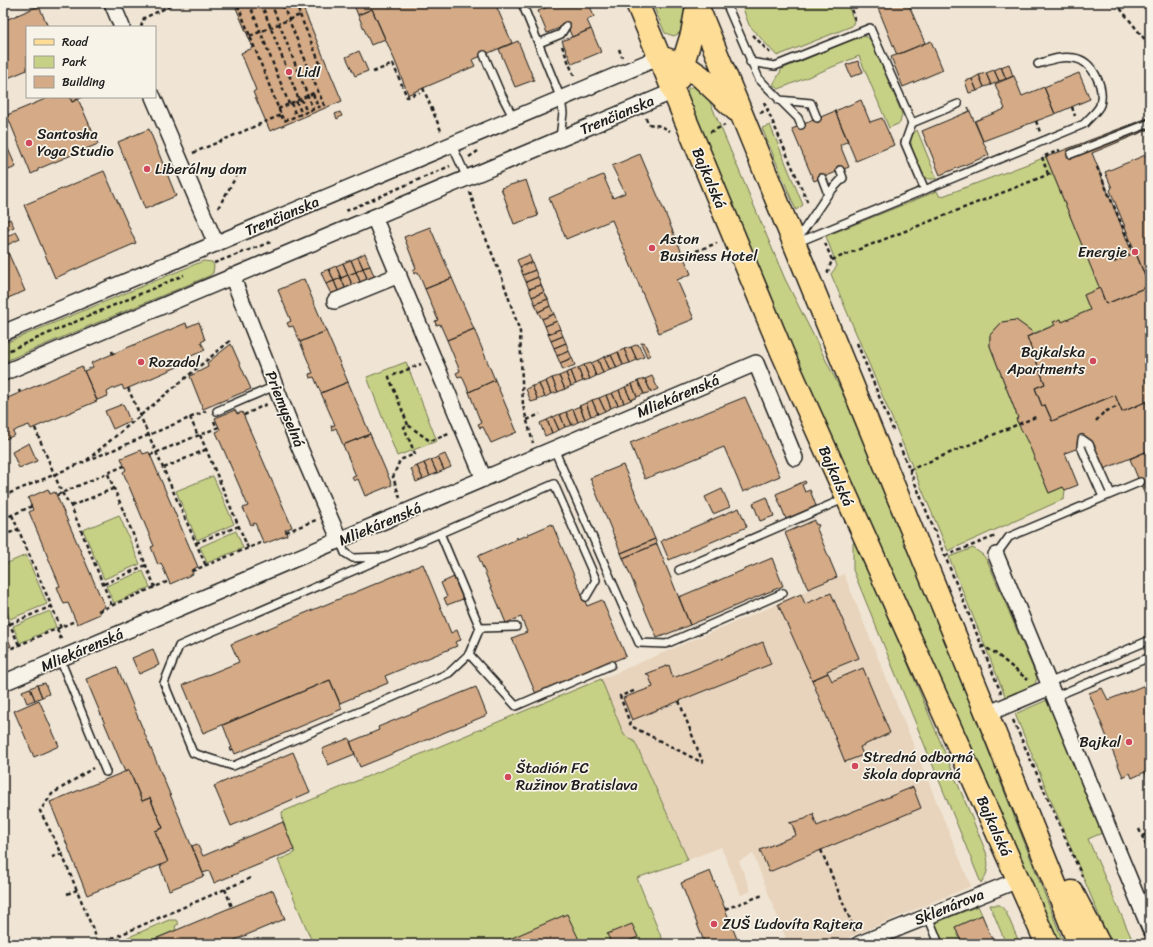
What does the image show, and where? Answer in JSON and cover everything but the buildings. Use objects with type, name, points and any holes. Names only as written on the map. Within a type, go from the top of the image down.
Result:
[{"type":"main road","name":"Bajkalská","points":[[637,3],[782,352],[846,498],[1047,944]]},
{"type":"main road","points":[[674,91],[684,65],[692,34],[696,4]]},
{"type":"main road","points":[[696,4],[794,244],[997,710],[1012,775],[1079,944]]},
{"type":"main road","points":[[660,57],[684,65],[713,87],[743,118]]},
{"type":"main road","points":[[1012,775],[1099,944]]},
{"type":"main road","points":[[1018,880],[1035,944]]},
{"type":"street","points":[[112,3],[122,26]]},
{"type":"street","name":"Trenčianska","points":[[3,333],[660,57]]},
{"type":"street","name":"Trenčianska","points":[[3,373],[374,217],[469,185],[560,139],[674,91]]},
{"type":"street","points":[[153,98],[216,244]]},
{"type":"street","points":[[374,217],[400,275],[484,480]]},
{"type":"street","points":[[335,301],[400,275]]},
{"type":"street","name":"Priemyselná","points":[[232,276],[277,392],[340,541]]},
{"type":"street","name":"Mliekárenská","points":[[3,683],[484,480],[762,360],[795,458]]},
{"type":"street","points":[[996,555],[1048,690],[1149,923]]},
{"type":"street","points":[[997,710],[1048,690]]},
{"type":"street","name":"Sklenárova","points":[[860,944],[1018,880]]},
{"type":"lane","points":[[522,3],[561,99]]},
{"type":"lane","points":[[726,3],[750,62],[759,79],[798,118],[801,125]]},
{"type":"lane","points":[[539,44],[561,34],[566,26]]},
{"type":"lane","points":[[750,62],[775,66],[870,28],[912,122],[905,143],[926,190]]},
{"type":"lane","points":[[484,55],[499,90],[514,119]]},
{"type":"lane","points":[[794,244],[1084,124],[1100,105],[1100,85],[1092,69],[1076,58],[1054,58],[1038,64]]},
{"type":"lane","name":"Trenčianska","points":[[560,139],[563,112],[561,99]]},
{"type":"lane","points":[[779,100],[811,103],[817,118]]},
{"type":"lane","points":[[912,122],[958,104]]},
{"type":"lane","points":[[1071,154],[1150,123]]},
{"type":"lane","points":[[452,145],[469,185]]},
{"type":"lane","points":[[794,244],[814,217],[828,194],[843,178],[840,170]]},
{"type":"lane","points":[[822,178],[828,194]]},
{"type":"lane","points":[[217,411],[277,392]]},
{"type":"lane","points":[[1103,497],[1081,447],[1082,439],[1088,444],[1111,494]]},
{"type":"lane","points":[[554,449],[639,642],[666,644],[783,593]]},
{"type":"lane","points":[[996,555],[1009,537],[1140,482]]},
{"type":"lane","points":[[440,534],[480,628],[469,654],[449,673],[233,766],[193,753],[164,683],[179,646],[554,484],[596,580],[586,597]]},
{"type":"lane","points":[[679,570],[846,498]]},
{"type":"lane","points":[[340,541],[345,554],[354,558],[385,557]]},
{"type":"lane","points":[[480,628],[516,627]]},
{"type":"lane","points":[[1048,690],[1150,640]]},
{"type":"lane","points":[[469,654],[516,706],[611,665]]},
{"type":"lane","points":[[1048,690],[1150,657]]},
{"type":"lane","points":[[60,659],[106,772]]},
{"type":"lane","points":[[928,916],[939,944]]},
{"type":"path","points":[[140,26],[144,18],[168,7],[172,3]]},
{"type":"path","points":[[238,3],[284,122],[324,105],[282,3]]},
{"type":"path","points":[[249,3],[296,116]]},
{"type":"path","points":[[261,3],[299,100],[302,114]]},
{"type":"path","points":[[271,3],[313,109]]},
{"type":"path","points":[[296,3],[320,66]]},
{"type":"path","points":[[1116,3],[1150,46]]},
{"type":"path","points":[[250,36],[300,15]]},
{"type":"path","points":[[561,34],[559,40],[575,78]]},
{"type":"path","points":[[373,72],[393,64],[406,98],[420,92]]},
{"type":"path","points":[[423,88],[442,133]]},
{"type":"path","points":[[278,109],[318,91]]},
{"type":"path","points":[[313,94],[318,107]]},
{"type":"path","points":[[299,100],[307,112]]},
{"type":"path","points":[[693,138],[769,109],[814,217]]},
{"type":"path","points":[[191,154],[281,115]]},
{"type":"path","points":[[341,213],[459,162],[484,148]]},
{"type":"path","points":[[1048,174],[1042,156],[1060,150]]},
{"type":"path","points":[[1097,167],[1134,253],[1113,262]]},
{"type":"path","points":[[830,279],[827,272],[832,260],[1052,173]]},
{"type":"path","points":[[215,212],[237,176]]},
{"type":"path","points":[[469,185],[520,332],[523,406],[536,457]]},
{"type":"path","points":[[820,233],[832,260]]},
{"type":"path","points":[[213,263],[275,240]]},
{"type":"path","points":[[683,256],[717,243]]},
{"type":"path","points":[[3,353],[191,272]]},
{"type":"path","points":[[854,336],[895,436]]},
{"type":"path","points":[[83,463],[232,340]]},
{"type":"path","points":[[434,358],[389,377],[408,426],[430,441],[463,428]]},
{"type":"path","points":[[128,388],[206,566]]},
{"type":"path","points":[[244,416],[277,392]]},
{"type":"path","points":[[1096,421],[1104,412],[1119,406]]},
{"type":"path","points":[[3,496],[209,410],[218,427],[150,455]]},
{"type":"path","points":[[527,420],[540,414]]},
{"type":"path","points":[[909,470],[1038,416]]},
{"type":"path","points":[[190,417],[207,449],[248,548]]},
{"type":"path","points":[[400,498],[393,477],[400,460],[415,454],[404,427],[408,426]]},
{"type":"path","points":[[35,428],[62,493],[71,506],[112,606]]},
{"type":"path","points":[[898,443],[981,645],[997,710],[1084,879]]},
{"type":"path","points":[[164,468],[207,449]]},
{"type":"path","points":[[57,495],[124,466]]},
{"type":"path","points":[[108,474],[155,588]]},
{"type":"path","points":[[71,506],[115,488]]},
{"type":"path","points":[[3,519],[32,506]]},
{"type":"path","points":[[286,532],[328,514]]},
{"type":"path","points":[[12,515],[61,628]]},
{"type":"path","points":[[196,543],[238,526]]},
{"type":"path","points":[[3,536],[18,529]]},
{"type":"path","points":[[192,571],[262,542]]},
{"type":"path","points":[[104,584],[146,565]]},
{"type":"path","points":[[99,611],[169,581]]},
{"type":"path","points":[[10,624],[52,606]]},
{"type":"path","points":[[3,609],[19,645]]},
{"type":"path","points":[[5,651],[76,621]]},
{"type":"path","points":[[981,645],[1048,690]]},
{"type":"path","points":[[634,691],[620,696],[631,726],[703,763],[679,701]]},
{"type":"path","points":[[102,763],[52,794],[40,811],[62,854],[99,944],[253,877]]},
{"type":"path","points":[[1140,828],[1150,854]]},
{"type":"path","points":[[1142,836],[1150,833]]},
{"type":"path","points":[[821,850],[860,944]]},
{"type":"path","points":[[52,857],[62,854]]},
{"type":"path","points":[[225,889],[232,907]]},
{"type":"path","points":[[67,894],[77,890]]},
{"type":"path","points":[[725,909],[763,895]]},
{"type":"shaded area","points":[[844,574],[971,886],[833,944],[788,944],[753,854],[739,861],[751,891],[741,895],[721,847],[688,860],[635,742],[624,735],[601,679],[778,604],[801,594],[808,589]]},
{"type":"green space","points":[[652,3],[685,3],[686,6],[683,31],[674,36],[665,33]]},
{"type":"green space","points":[[741,3],[847,3],[854,21],[852,26],[777,56],[749,25]]},
{"type":"green space","points":[[861,36],[867,37],[872,41],[902,114],[900,123],[889,128],[859,56],[779,89],[773,85],[782,69]]},
{"type":"green space","points":[[694,86],[707,95],[785,279],[855,418],[943,634],[1064,944],[1060,944],[968,748],[790,347],[687,99],[688,88]]},
{"type":"green space","points":[[770,125],[803,205],[796,210],[762,128]]},
{"type":"green space","points":[[917,130],[937,179],[928,179],[924,176],[915,159],[911,147],[911,136]]},
{"type":"green space","points":[[1046,157],[1100,288],[1084,295],[1090,310],[1062,322],[1061,319],[1054,322],[1055,325],[1034,333],[1016,320],[1002,322],[990,335],[990,346],[1018,418],[1016,419],[1021,430],[1023,430],[1049,493],[1063,487],[1065,490],[1064,499],[948,551],[831,274],[837,266],[826,236],[937,191],[940,197]]},
{"type":"green space","points":[[203,261],[212,262],[214,266],[213,273],[209,276],[3,362],[3,344]]},
{"type":"green space","points":[[406,362],[437,441],[397,456],[367,377]]},
{"type":"green space","points":[[213,476],[234,524],[197,540],[176,491]]},
{"type":"green space","points":[[119,515],[140,564],[104,579],[83,530]]},
{"type":"green space","points":[[236,531],[243,548],[207,563],[200,547]]},
{"type":"green space","points":[[857,541],[986,852],[988,868],[986,876],[981,883],[853,570],[853,543]]},
{"type":"green space","points":[[973,548],[983,555],[988,562],[1037,678],[1035,684],[1006,698],[949,557]]},
{"type":"green space","points":[[26,555],[47,604],[10,619],[3,602],[3,565]]},
{"type":"green space","points":[[143,571],[150,587],[114,603],[106,586]]},
{"type":"green space","points":[[50,611],[56,627],[20,643],[13,626]]},
{"type":"green space","name":"Štadión FC Ružinov Bratislava","points":[[601,679],[624,735],[635,742],[688,860],[637,878],[664,944],[313,944],[278,860],[295,853],[283,822],[282,812]]},
{"type":"green space","points":[[1047,700],[1102,833],[1088,839],[1134,944],[1111,944],[1015,714]]},
{"type":"green space","points":[[990,905],[1000,905],[1006,912],[1020,944],[1006,944]]},
{"type":"green space","points":[[978,906],[982,915],[955,927],[962,944],[944,944],[935,923]]},
{"type":"green space","points":[[169,920],[176,920],[179,924],[175,926],[176,930],[143,944],[112,944]]},
{"type":"place","name":"Lidl","points":[[289,72]]},
{"type":"place","name":"Santosha Yoga Studio","points":[[29,143]]},
{"type":"place","name":"Liberálny dom","points":[[147,169]]},
{"type":"place","name":"Aston Business Hotel","points":[[652,248]]},
{"type":"place","name":"Energie","points":[[1135,252]]},
{"type":"place","name":"Bajkalska Apartments","points":[[1093,361]]},
{"type":"place","name":"Rozadol","points":[[141,362]]},
{"type":"place","name":"Bajkal","points":[[1129,742]]},
{"type":"place","name":"Stredná odborná škola dopravná","points":[[855,766]]},
{"type":"place","name":"Štadión FC Ružinov Bratislava","points":[[508,777]]},
{"type":"place","name":"ZUŠ Ľudovíta Rajtera","points":[[714,924]]}]
